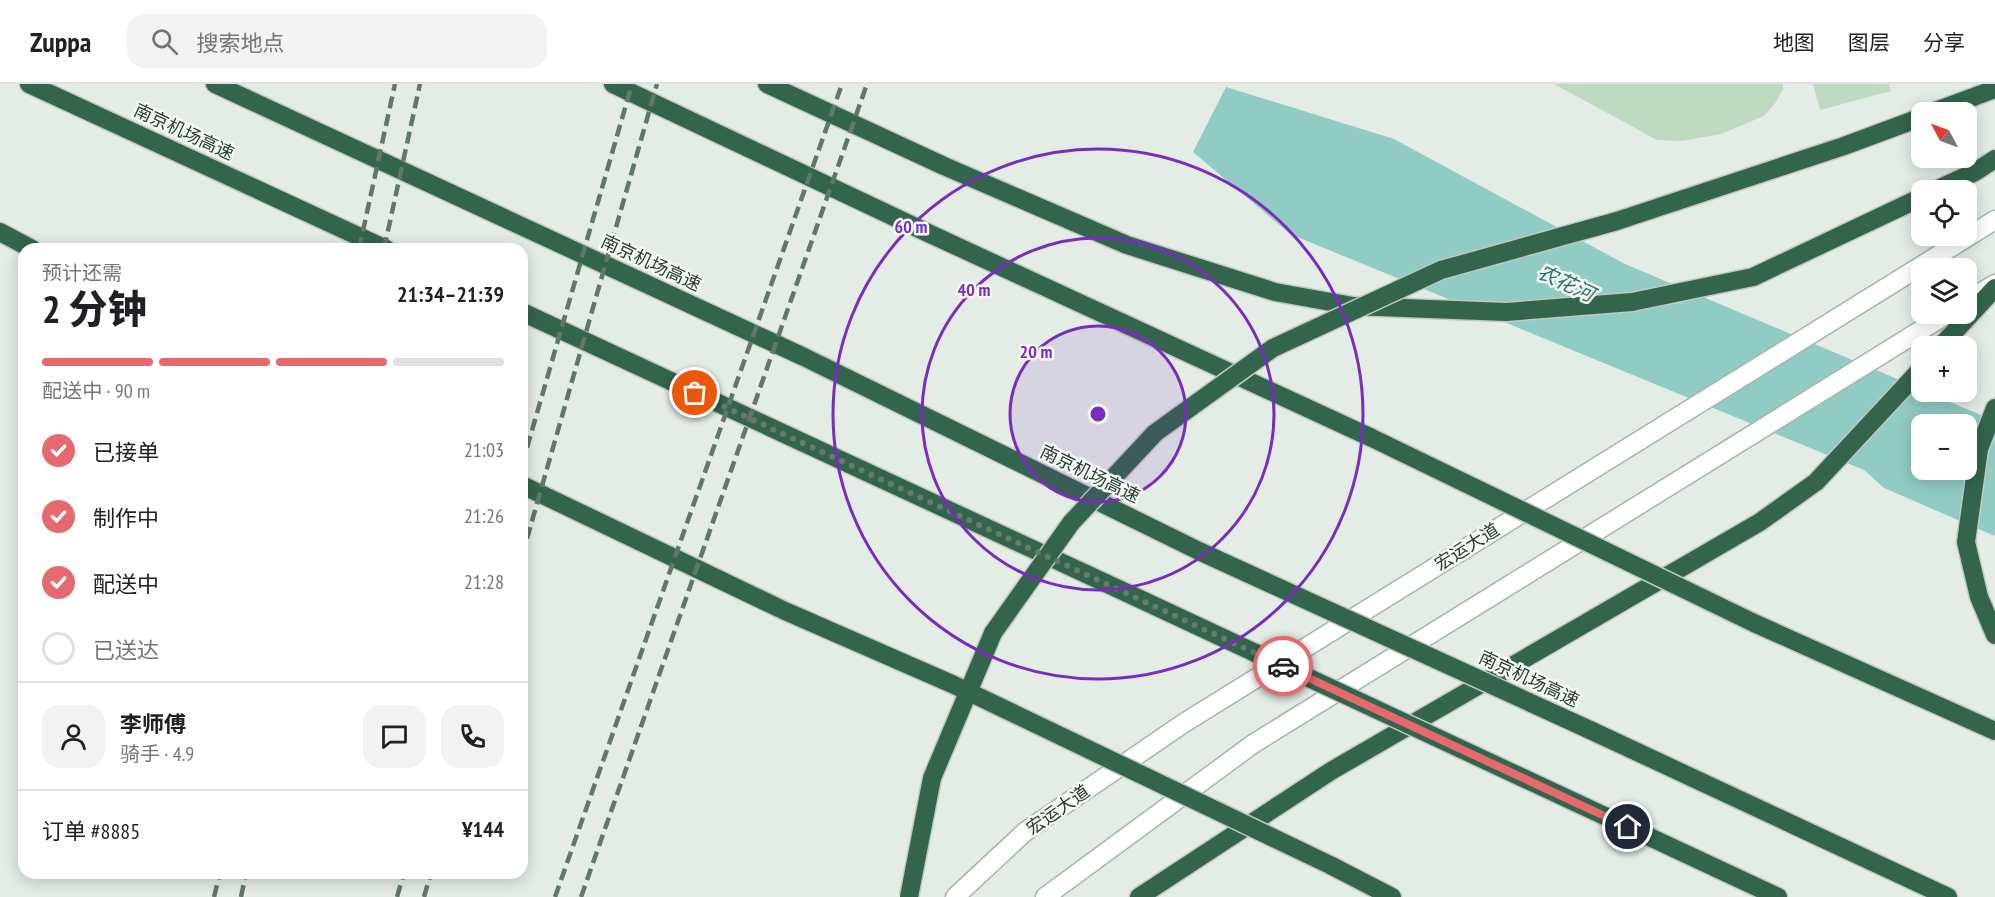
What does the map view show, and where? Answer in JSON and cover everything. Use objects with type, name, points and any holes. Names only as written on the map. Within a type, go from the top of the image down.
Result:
[{"type":"highway","name":"南京机场高速","points":[[29,84],[373,243]]},
{"type":"highway","name":"南京机场高速","points":[[215,84],[804,357],[1201,552],[1948,897]]},
{"type":"highway","points":[[613,84],[938,238],[1372,438],[1754,623],[1995,731]]},
{"type":"highway","points":[[767,84],[944,166],[1127,245],[1275,292],[1353,306],[1506,312],[1632,302],[1753,277],[1911,202]]},
{"type":"highway","points":[[1960,102],[1995,89]]},
{"type":"highway","points":[[909,897],[932,778],[993,633],[1071,523],[1155,433],[1273,348],[1442,270],[1617,221],[1844,146],[1911,121]]},
{"type":"highway","points":[[1958,180],[1995,159]]},
{"type":"highway","points":[[0,232],[21,243]]},
{"type":"highway","points":[[1950,336],[1995,286]]},
{"type":"highway","points":[[528,315],[1778,897]]},
{"type":"highway","points":[[1139,897],[1331,771],[1760,522],[1816,482],[1911,379]]},
{"type":"highway","points":[[1993,632],[1979,597],[1966,542],[1978,449],[1995,408]]},
{"type":"highway","points":[[528,488],[785,611],[952,684],[1392,897]]},
{"type":"main road","name":"宏运大道","points":[[955,897],[1026,831],[1184,723],[1995,220]]},
{"type":"main road","points":[[1977,295],[1995,286]]},
{"type":"main road","points":[[1045,897],[1254,744],[1931,324]]},
{"type":"green space","points":[[1554,84],[1783,84],[1783,89],[1764,116],[1721,134],[1681,141],[1657,140]]},
{"type":"green space","points":[[1813,84],[1889,84],[1891,91],[1820,110]]},
{"type":"water","name":"农花河","points":[[1226,87],[1394,139],[1625,264],[1911,385],[1911,402],[1950,402],[1995,421],[1995,536],[1884,488],[1864,470],[1290,234],[1193,152]]},
{"type":"railway","points":[[360,243],[395,84]]},
{"type":"railway","points":[[385,243],[420,84]]},
{"type":"railway","points":[[528,444],[632,84]]},
{"type":"railway","points":[[528,535],[657,84]]},
{"type":"railway","points":[[555,897],[842,84]]},
{"type":"railway","points":[[581,897],[867,84]]},
{"type":"railway","points":[[214,897],[218,879]]},
{"type":"railway","points":[[241,897],[245,879]]},
{"type":"railway","points":[[397,897],[402,879]]},
{"type":"railway","points":[[424,897],[429,879]]},
{"type":"way so far","points":[[695,393],[1283,666]]},
{"type":"route","points":[[1283,666],[1628,827]]}]
